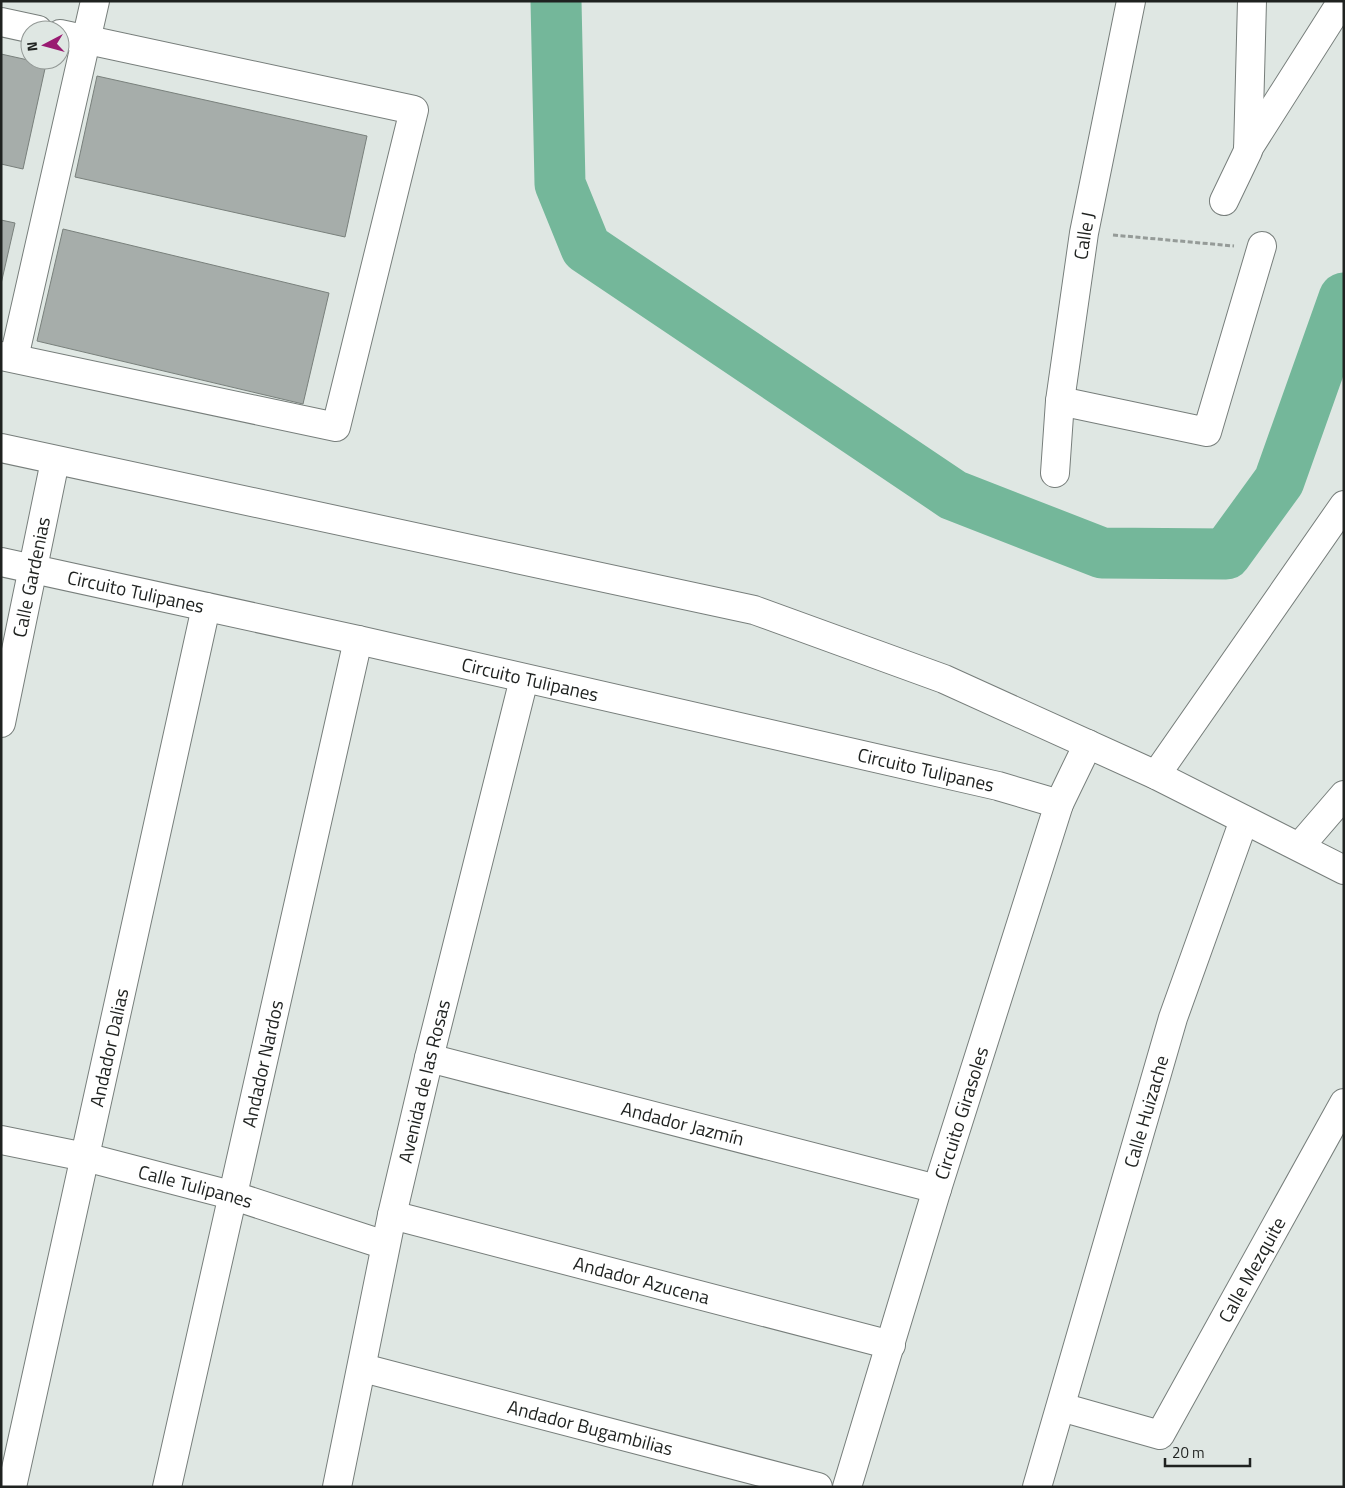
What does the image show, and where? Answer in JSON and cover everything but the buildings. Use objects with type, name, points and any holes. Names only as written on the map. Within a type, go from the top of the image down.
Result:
[{"type":"street","points":[[70,36],[87,40],[414,110],[336,427],[8,357],[87,40],[95,1]]},
{"type":"street","name":"Calle J","points":[[1055,474],[1060,401],[1084,233],[1131,1]]},
{"type":"street","points":[[1248,151],[1252,1]]},
{"type":"street","points":[[1224,201],[1248,151],[1342,1]]},
{"type":"street","points":[[1,22],[20,26]]},
{"type":"street","points":[[1060,401],[1207,432],[1262,246]]},
{"type":"street","points":[[1,448],[754,610],[944,679],[1156,775],[1300,846],[1344,870]]},
{"type":"street","name":"Calle Gardenias","points":[[1,723],[55,461]]},
{"type":"street","points":[[1156,775],[1344,505]]},
{"type":"street","name":"Circuito Tulipanes","points":[[1,562],[358,640],[988,784],[1059,804]]},
{"type":"street","name":"Andador Dalias","points":[[12,1487],[206,607]]},
{"type":"street","name":"Andador Nardos","points":[[167,1487],[231,1195],[358,640]]},
{"type":"street","name":"Avenida de las Rosas","points":[[337,1487],[363,1368],[385,1245],[429,1058],[524,679]]},
{"type":"street","name":"Circuito Girasoles","points":[[847,1487],[937,1189],[1059,804],[1088,744]]},
{"type":"street","points":[[1300,846],[1344,795]]},
{"type":"street","name":"Calle Huizache","points":[[1037,1487],[1173,1018],[1244,820]]},
{"type":"street","name":"Andador Jazmín","points":[[429,1058],[937,1189]]},
{"type":"street","name":"Calle Mezquite","points":[[1061,1407],[1160,1435],[1344,1103]]},
{"type":"street","name":"Calle Tulipanes","points":[[1,1140],[85,1157],[231,1195],[385,1245]]},
{"type":"street","name":"Andador Azucena","points":[[392,1215],[891,1345]]},
{"type":"street","name":"Andador Bugambilias","points":[[363,1368],[818,1487]]},
{"type":"path","points":[[1084,233],[1227,246],[1262,246]]},
{"type":"waterway","points":[[556,1],[560,184],[586,248],[953,495],[1102,553],[1226,554],[1279,481],[1344,298]]}]
